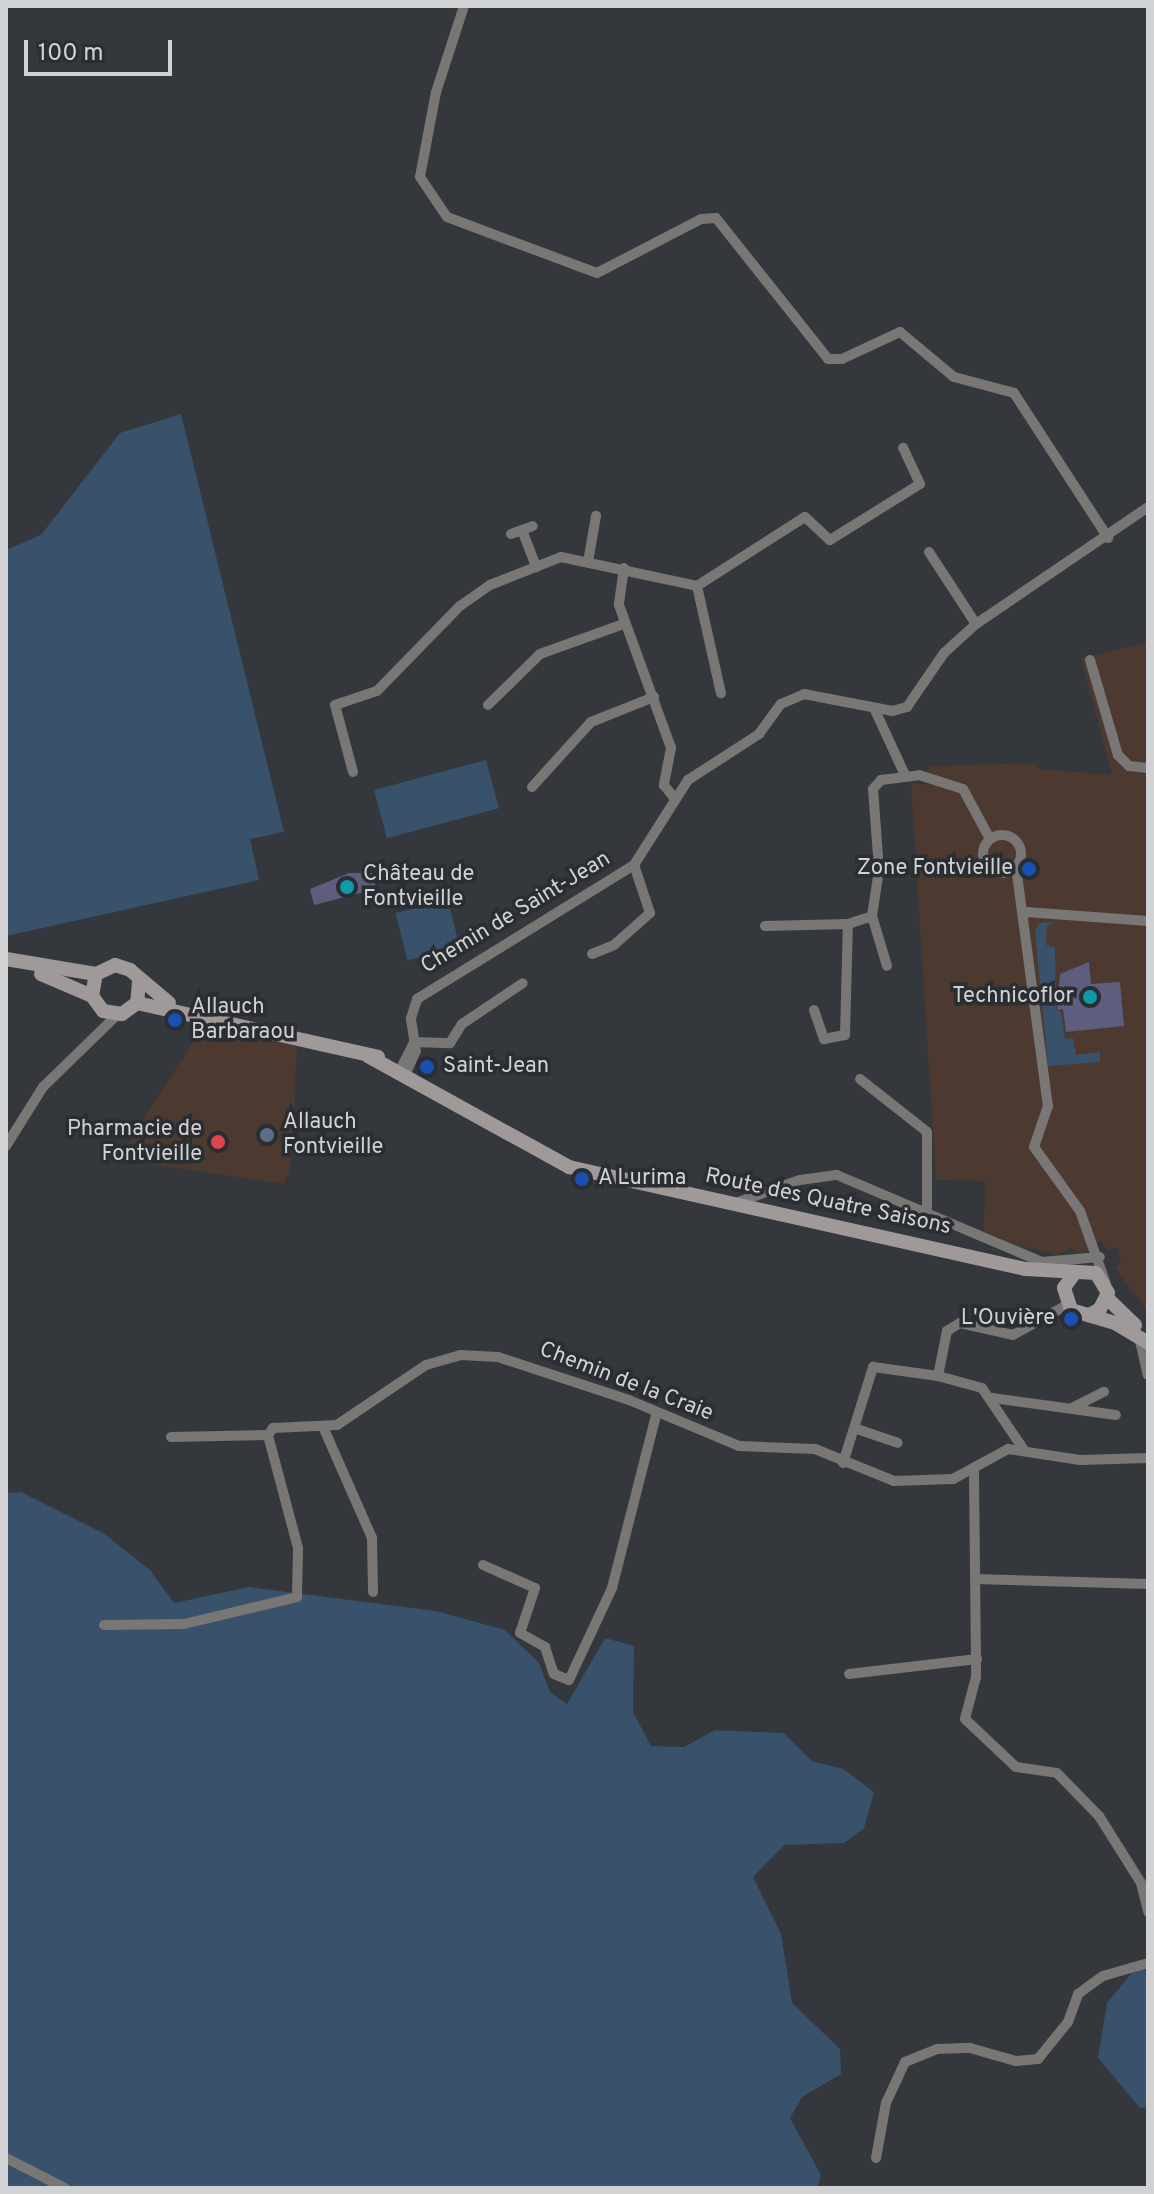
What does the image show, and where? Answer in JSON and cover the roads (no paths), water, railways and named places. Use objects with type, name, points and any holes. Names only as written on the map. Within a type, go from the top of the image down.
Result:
[{"type":"main road","name":"Route des Quatre Saisons","points":[[11,960],[96,974],[123,966],[139,982],[179,1009]]},
{"type":"main road","name":"Route des Quatre Saisons","points":[[11,960],[117,1015]]},
{"type":"main road","points":[[94,1001],[96,974]]},
{"type":"main road","points":[[117,1015],[137,1003],[139,982]]},
{"type":"main road","name":"Route des Quatre Saisons","points":[[137,1003],[179,1009],[404,1067],[489,1123],[569,1167],[1026,1269],[1081,1272],[1106,1291],[1145,1339]]},
{"type":"main road","name":"Route des Quatre Saisons","points":[[1026,1269],[1089,1315],[1145,1339]]},
{"type":"main road","points":[[1065,1299],[1081,1272]]},
{"type":"main road","points":[[1089,1315],[1106,1291]]},
{"type":"street","points":[[464,6],[436,92],[420,177],[447,217],[597,273],[701,219],[716,218],[828,359],[842,359],[900,332],[954,377],[1014,393],[1108,538]]},
{"type":"street","points":[[353,772],[335,705],[377,691],[432,634],[490,585],[561,557],[697,586],[805,517],[830,540],[920,484],[903,448]]},
{"type":"street","points":[[592,954],[614,945],[650,913],[634,865],[688,780],[759,734],[792,696],[874,708],[907,707],[944,653],[976,624],[1108,538],[1148,507]]},
{"type":"street","points":[[588,562],[596,516]]},
{"type":"street","points":[[533,526],[516,532],[536,567]]},
{"type":"street","points":[[929,552],[976,624]]},
{"type":"street","points":[[624,568],[619,594],[626,623],[671,748],[664,785],[675,799]]},
{"type":"street","points":[[697,586],[721,693]]},
{"type":"street","points":[[488,705],[540,654],[626,623]]},
{"type":"street","points":[[1090,660],[1118,755],[1129,766],[1148,768]]},
{"type":"street","points":[[532,787],[591,722],[654,697]]},
{"type":"street","points":[[874,708],[904,773]]},
{"type":"street","points":[[887,966],[872,916],[879,870],[873,789],[881,780],[904,773],[963,789],[990,839]]},
{"type":"street","points":[[1016,867],[999,872],[988,866],[983,849],[990,839],[1000,835],[1016,841],[1021,851],[1016,867],[1026,912],[1048,1106],[1034,1147],[1062,1178],[1100,1257],[1106,1291]]},
{"type":"street","name":"Chemin de Saint-Jean","points":[[404,1067],[414,1042],[411,1018],[423,993],[634,865]]},
{"type":"street","points":[[1026,912],[1148,921]]},
{"type":"street","points":[[765,926],[848,924],[872,916]]},
{"type":"street","points":[[814,1010],[824,1039],[845,1035],[848,924]]},
{"type":"street","points":[[414,1042],[450,1043],[462,1024],[523,983]]},
{"type":"street","points":[[94,1001],[99,1030]]},
{"type":"street","points":[[6,1146],[43,1087],[117,1015]]},
{"type":"street","points":[[860,1079],[927,1132],[927,1208]]},
{"type":"street","points":[[730,1205],[800,1180],[837,1175],[927,1208],[1042,1262],[1100,1257]]},
{"type":"street","points":[[1081,1272],[1100,1257]]},
{"type":"street","points":[[938,1376],[953,1325],[1013,1335],[1065,1299]]},
{"type":"street","points":[[1145,1339],[1148,1375]]},
{"type":"street","name":"Chemin de la Craie","points":[[268,1435],[273,1428],[324,1429],[360,1413],[426,1365],[478,1353],[629,1400],[656,1415],[739,1446],[815,1449],[843,1463],[894,1481],[974,1472],[994,1451],[1024,1450],[1080,1460],[1148,1458]]},
{"type":"street","points":[[843,1463],[873,1367],[938,1376],[982,1388],[992,1398],[1024,1450]]},
{"type":"street","points":[[1071,1409],[1104,1392]]},
{"type":"street","points":[[992,1398],[1116,1415]]},
{"type":"street","points":[[483,1565],[535,1588],[520,1633],[545,1647],[550,1669],[569,1680],[612,1588],[656,1415]]},
{"type":"street","points":[[854,1428],[898,1443]]},
{"type":"street","points":[[324,1429],[372,1538],[373,1592]]},
{"type":"street","points":[[104,1625],[184,1624],[297,1597],[298,1548],[268,1435],[171,1437]]},
{"type":"street","points":[[974,1472],[977,1659],[974,1690],[963,1711],[1016,1767],[1057,1773],[1099,1816],[1141,1883],[1148,1912]]},
{"type":"street","points":[[976,1579],[1148,1584]]},
{"type":"street","points":[[849,1674],[977,1659]]},
{"type":"street","points":[[876,2158],[886,2103],[905,2062],[937,2049],[970,2048],[1016,2061],[1038,2059],[1068,2022],[1078,1994],[1134,1962],[1148,1963]]},
{"type":"street","points":[[6,2158],[42,2180],[65,2188]]},
{"type":"place","name":"Zone Fontvieille","points":[[1029,869]]},
{"type":"place","name":"Château de Fontvieille","points":[[347,887]]},
{"type":"place","name":"Technicoflor","points":[[1090,997]]},
{"type":"place","name":"Allauch Barbaraou","points":[[175,1020]]},
{"type":"place","name":"Saint-Jean","points":[[427,1067]]},
{"type":"place","name":"Allauch Fontvieille","points":[[267,1135]]},
{"type":"place","name":"Pharmacie de Fontvieille","points":[[218,1142]]},
{"type":"place","name":"A Lurima","points":[[582,1179]]},
{"type":"place","name":"L'Ouvière","points":[[1071,1319]]}]
